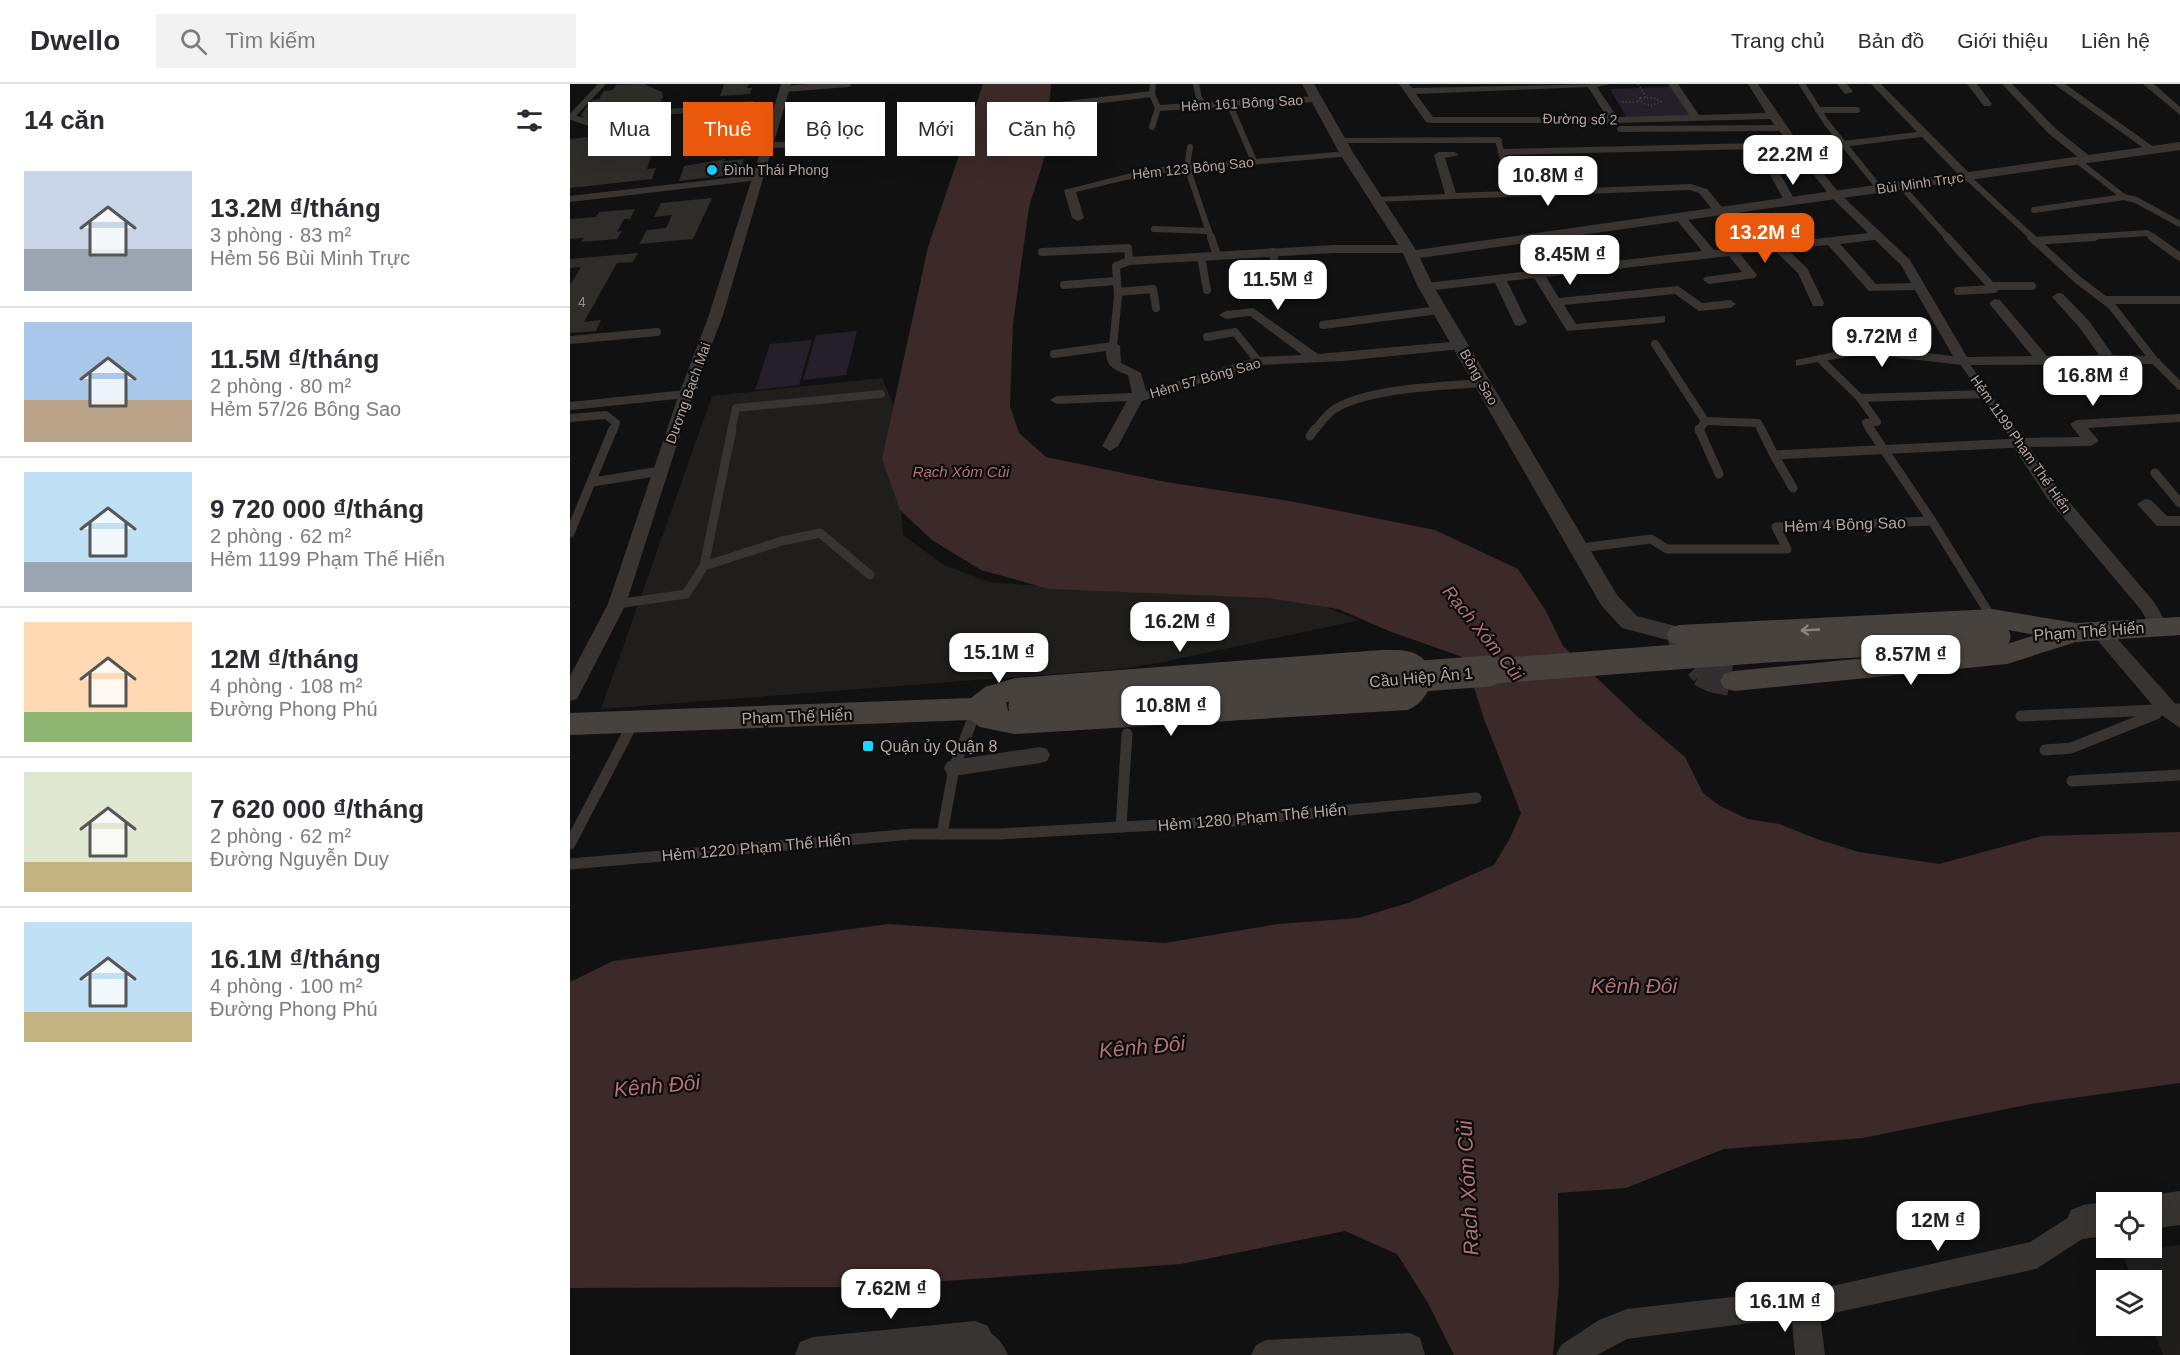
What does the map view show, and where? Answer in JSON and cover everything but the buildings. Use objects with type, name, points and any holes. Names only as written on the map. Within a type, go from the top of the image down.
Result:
[{"type":"main road","name":"Phạm Thế Hiển","points":[[1995,628],[2088,632],[2175,626]]},
{"type":"main road","points":[[1679,635],[1995,628]]},
{"type":"main road","name":"Cầu Hiệp Ân 1","points":[[1024,706],[1767,650],[1995,628]]},
{"type":"main road","points":[[1734,681],[2007,654],[2088,632]]},
{"type":"main road","points":[[1381,660],[1403,660],[1415,667],[1416,689],[1412,694],[1407,699],[1382,702],[1014,723],[990,718],[977,709],[995,696],[1015,689],[1381,660]]},
{"type":"main road","name":"Phạm Thế Hiển","points":[[570,724],[1024,706]]},
{"type":"street","name":"Bông Sao","points":[[1308,84],[1347,154],[1410,252],[1439,310],[1581,548],[1609,600],[1630,622],[1679,635]]},
{"type":"street","points":[[1591,84],[1617,125]]},
{"type":"street","points":[[1406,88],[1605,84]]},
{"type":"street","points":[[1673,84],[1696,118]]},
{"type":"street","points":[[1753,84],[1773,116],[1835,195],[1906,263],[1963,361],[2154,360]]},
{"type":"street","points":[[1876,84],[1967,177]]},
{"type":"street","points":[[1972,84],[1987,104]]},
{"type":"street","points":[[2007,84],[2083,161]]},
{"type":"street","points":[[2059,84],[2153,150]]},
{"type":"street","points":[[2148,84],[2180,112]]},
{"type":"street","name":"Dương Bạch Mai","points":[[773,130],[785,86]]},
{"type":"street","name":"Đường số 2","points":[[1406,88],[1430,120],[1617,125],[1696,118],[1773,116]]},
{"type":"street","points":[[1796,145],[1843,144],[1923,134]]},
{"type":"street","points":[[1340,141],[1498,140]]},
{"type":"street","points":[[1502,153],[1759,146],[1790,202]]},
{"type":"street","name":"Bùi Minh Trực","points":[[1410,252],[1681,218],[2180,146]]},
{"type":"street","name":"Hẻm 123 Bông Sao","points":[[1078,218],[1070,190],[1128,174],[1347,154]]},
{"type":"street","points":[[1451,196],[1439,155],[1454,155]]},
{"type":"street","name":"Dương Bạch Mai","points":[[570,694],[617,604],[686,394],[716,315],[766,156]]},
{"type":"street","points":[[570,199],[760,177]]},
{"type":"street","points":[[1377,200],[1512,193],[1691,188],[1703,191],[1720,212]]},
{"type":"street","points":[[1681,218],[1711,254]]},
{"type":"street","points":[[1426,287],[1877,236]]},
{"type":"street","points":[[1831,241],[1873,288],[1919,286]]},
{"type":"street","points":[[1779,248],[1803,271],[1818,303]]},
{"type":"street","points":[[1709,280],[1751,275],[1732,252]]},
{"type":"street","points":[[1538,274],[1572,328],[1660,319]]},
{"type":"street","points":[[1500,279],[1520,321]]},
{"type":"street","points":[[1556,302],[1678,291],[1699,308],[1730,304]]},
{"type":"street","points":[[2058,297],[2084,324],[2109,359]]},
{"type":"street","points":[[1995,303],[2042,359]]},
{"type":"street","points":[[1226,315],[1253,312],[1315,358]]},
{"type":"street","name":"Hẻm 57 Bông Sao","points":[[1057,400],[1138,397],[1258,361],[1461,345]]},
{"type":"street","points":[[1110,446],[1138,397],[1134,373],[1116,366],[1112,359],[1113,346]]},
{"type":"street","name":"Hẻm 1199 Phạm Thế Hiển","points":[[1802,363],[1864,350],[1963,361]]},
{"type":"street","points":[[2019,443],[2091,441],[2077,424],[2180,417]]},
{"type":"street","name":"Hẻm 1199 Phạm Thế Hiển","points":[[2019,443],[2053,494],[2148,606],[2175,626]]},
{"type":"street","points":[[2145,504],[2163,522],[2180,521]]},
{"type":"street","points":[[2088,632],[2176,713]]},
{"type":"street","points":[[954,768],[1040,755]]},
{"type":"street","points":[[2162,1210],[2180,1208]]},
{"type":"street","points":[[1570,1355],[1601,1334],[1627,1324],[1750,1309],[1805,1306],[2036,1255],[2095,1220]]},
{"type":"street","points":[[1805,1306],[1810,1355]]},
{"type":"street","points":[[1266,1355],[1410,1348],[1410,1355]]},
{"type":"street","points":[[813,1355],[982,1350]]},
{"type":"lane","points":[[588,123],[571,117],[574,108],[602,84]]},
{"type":"lane","points":[[785,86],[848,84]]},
{"type":"lane","name":"Hẻm 161 Bông Sao","points":[[1153,84],[1152,94],[1158,108],[1316,99]]},
{"type":"lane","points":[[1196,84],[1198,98],[1203,105]]},
{"type":"lane","points":[[1802,84],[1843,144],[1880,189]]},
{"type":"lane","points":[[1085,102],[1152,94]]},
{"type":"lane","points":[[1229,103],[1254,161]]},
{"type":"lane","points":[[1152,127],[1158,108]]},
{"type":"lane","points":[[1818,110],[1857,110]]},
{"type":"lane","points":[[1617,125],[1783,128]]},
{"type":"lane","points":[[1498,140],[1512,193]]},
{"type":"lane","points":[[1759,146],[1796,145]]},
{"type":"lane","points":[[1190,147],[1186,167],[1217,256]]},
{"type":"lane","points":[[2083,161],[2124,197]]},
{"type":"lane","points":[[1967,177],[2078,280],[2093,287],[2137,335],[2154,360],[2176,377],[2180,386]]},
{"type":"lane","points":[[1901,186],[1992,286],[2032,286]]},
{"type":"lane","points":[[2034,210],[2124,197],[2136,200],[2180,224]]},
{"type":"lane","points":[[1154,229],[1209,231]]},
{"type":"lane","points":[[2034,241],[2147,233],[2180,257]]},
{"type":"lane","points":[[1042,252],[1128,248],[1129,261]]},
{"type":"lane","points":[[1054,354],[1113,346],[1118,292],[1116,266],[1129,261],[1274,252],[1410,252]]},
{"type":"lane","points":[[1274,252],[1277,285]]},
{"type":"lane","points":[[1201,257],[1207,290]]},
{"type":"lane","points":[[1064,285],[1117,281]]},
{"type":"lane","points":[[1958,291],[1994,289],[1992,286]]},
{"type":"lane","points":[[1118,292],[1153,289],[1156,308]]},
{"type":"lane","points":[[2105,300],[2180,300]]},
{"type":"lane","points":[[1323,325],[1439,310]]},
{"type":"lane","points":[[570,340],[657,332]]},
{"type":"lane","points":[[1207,337],[1235,332],[1258,361]]},
{"type":"lane","points":[[1655,344],[1705,421]]},
{"type":"lane","points":[[1820,360],[1860,398],[1877,422],[1866,423],[1932,521],[1995,628]]},
{"type":"lane","name":"Hẻm 1199 Phạm Thế Hiển","points":[[1963,361],[2019,443]]},
{"type":"lane","points":[[1310,436],[1335,409],[1366,399],[1444,385],[1483,383]]},
{"type":"lane","points":[[570,406],[686,394]]},
{"type":"lane","points":[[617,604],[686,594],[704,566],[736,408],[881,394]]},
{"type":"lane","points":[[1860,398],[1985,394]]},
{"type":"lane","points":[[570,418],[606,415],[616,423],[570,533]]},
{"type":"lane","points":[[1705,421],[1758,423],[1793,488]]},
{"type":"lane","points":[[1705,421],[1700,430],[1719,474]]},
{"type":"lane","points":[[1774,455],[2019,443]]},
{"type":"lane","points":[[593,482],[660,471]]},
{"type":"lane","points":[[2155,473],[2180,503]]},
{"type":"lane","name":"Hẻm 4 Bông Sao","points":[[1581,548],[1651,539],[1667,549],[1787,549],[1776,526],[1932,521]]},
{"type":"lane","points":[[704,566],[782,541],[820,533],[870,575]]},
{"type":"lane","points":[[942,834],[954,768],[977,709]]},
{"type":"lane","points":[[2021,716],[2176,713]]},
{"type":"lane","points":[[2045,750],[2071,748],[2176,713]]},
{"type":"lane","points":[[570,844],[633,723]]},
{"type":"lane","points":[[1121,827],[1127,734]]},
{"type":"lane","points":[[2072,781],[2180,775]]},
{"type":"lane","name":"Hẻm 1280 Phạm Thế Hiển","points":[[942,834],[1000,834],[1233,821],[1476,798]]},
{"type":"lane","name":"Hẻm 1220 Phạm Thế Hiển","points":[[570,864],[901,835],[942,834]]},
{"type":"path","points":[[1638,84],[1646,97]]},
{"type":"path","points":[[1646,97],[1656,98],[1661,102],[1648,105],[1638,101],[1646,97]]},
{"type":"shaded area","points":[[1670,87],[1690,116],[1627,118],[1610,89]]},
{"type":"shaded area","points":[[857,331],[846,375],[803,380],[816,335]]},
{"type":"shaded area","points":[[812,340],[799,385],[755,390],[770,344]]},
{"type":"shaded area","points":[[882,378],[895,409],[903,535],[944,565],[989,582],[1066,588],[1274,588],[1360,620],[1120,669],[601,709],[712,396]]},
{"type":"shaded area","points":[[2180,1245],[2180,1355],[2163,1355],[2155,1336],[2162,1336],[2162,1270],[2129,1270],[2124,1258],[2162,1258],[2162,1247]]},
{"type":"water","name":"Kênh Đôi","points":[[983,84],[1051,84],[1050,102],[987,102],[987,156],[1045,156],[1029,207],[1013,324],[1010,406],[1019,433],[1046,457],[1166,482],[1290,501],[1435,530],[1518,569],[1546,611],[1563,646],[1638,717],[1685,757],[1703,793],[1720,806],[1748,819],[1779,824],[1859,852],[1939,864],[2042,836],[2180,832],[2180,1083],[2031,1104],[1863,1138],[1724,1149],[1626,1188],[1558,1193],[1559,1284],[1553,1355],[1454,1355],[1428,1303],[1397,1254],[1345,1231],[1181,1264],[861,1287],[570,1288],[570,982],[613,961],[889,924],[1165,943],[1278,924],[1358,918],[1408,903],[1494,865],[1521,813],[1484,719],[1465,658],[1389,631],[1338,609],[1268,598],[1049,589],[981,570],[932,540],[900,510],[882,459],[928,247],[959,156],[975,156],[975,108]]},
{"type":"tunnel","points":[[1679,635],[1687,655],[1701,671]]},
{"type":"tunnel","points":[[1701,671],[1713,677],[1734,681]]},
{"type":"place","name":"Đình Thái Phong","points":[[712,170]]},
{"type":"place","name":"Quận ủy Quận 8","points":[[868,746]]},
{"type":"water label","name":"Rạch Xóm Củi","points":[[961,472]]},
{"type":"water label","name":"Rạch Xóm Củi","points":[[1483,633]]},
{"type":"water label","name":"Rạch Xóm Củi","points":[[1468,1188]]}]
